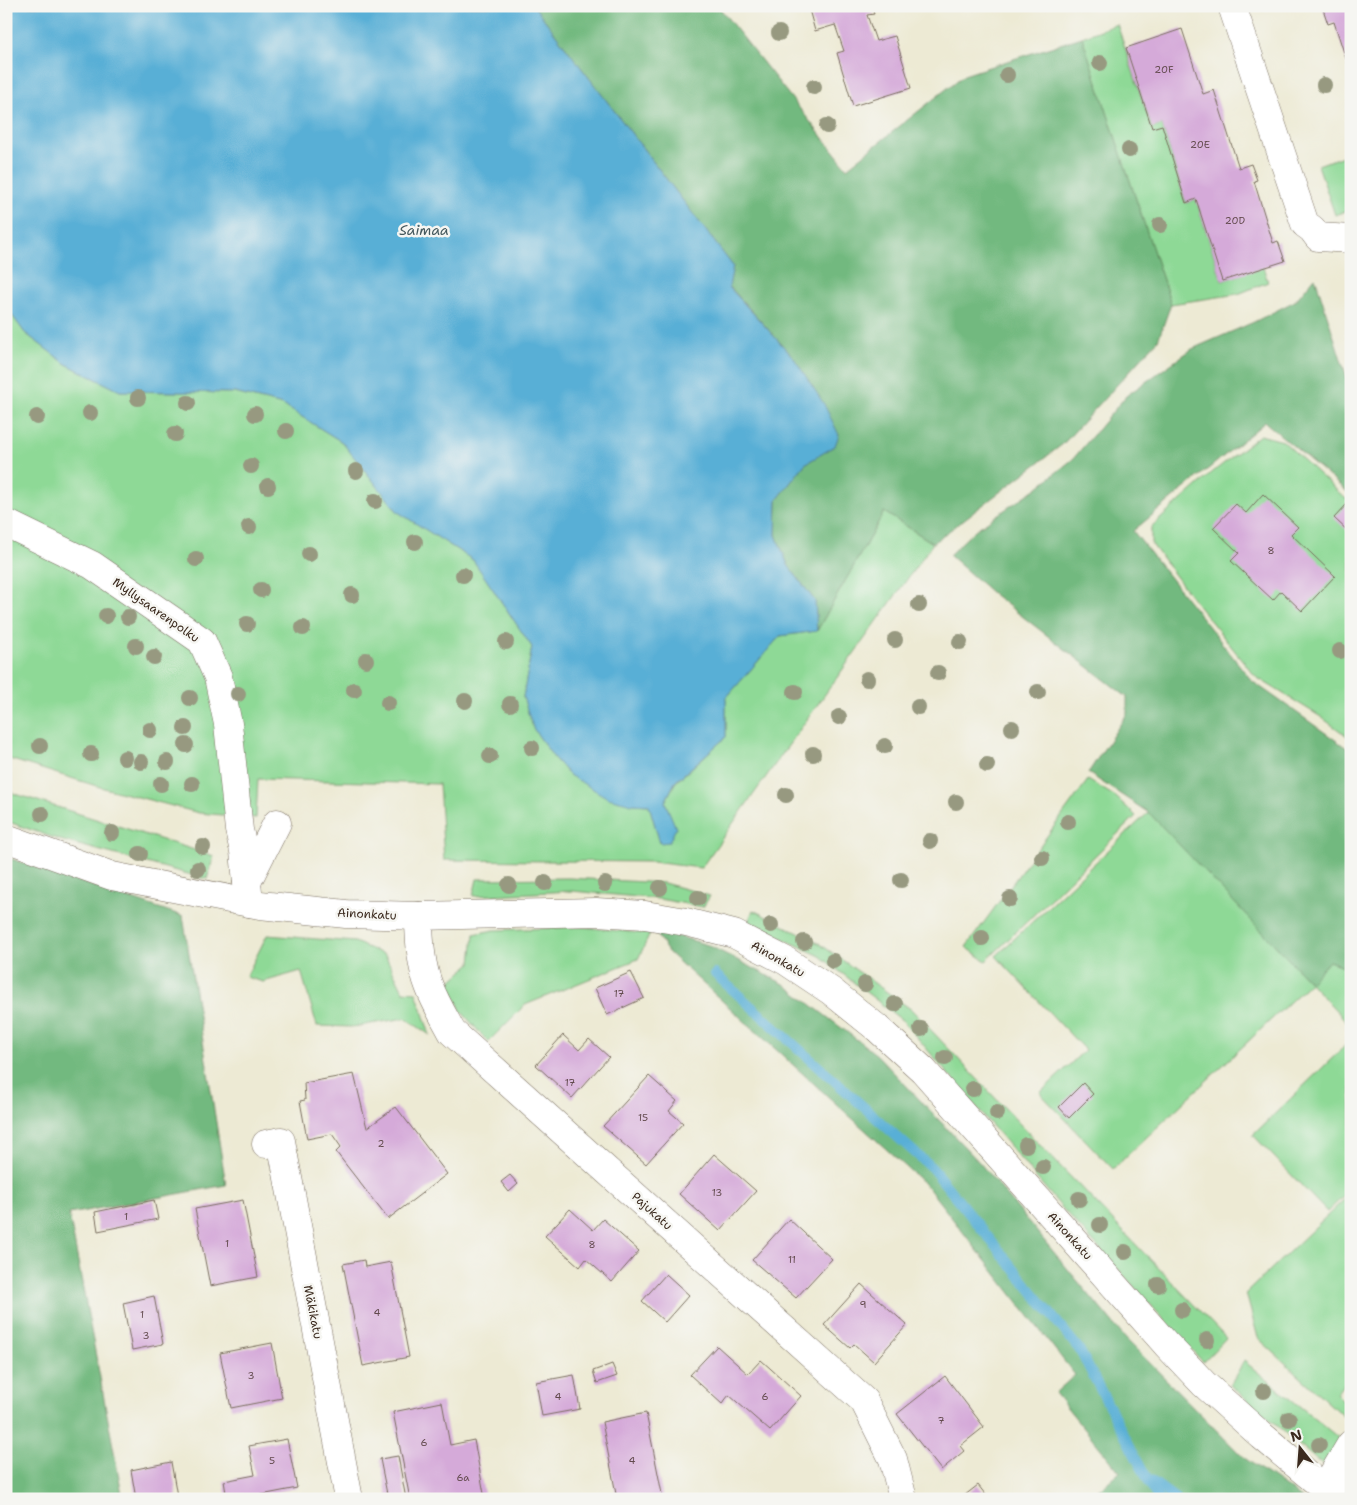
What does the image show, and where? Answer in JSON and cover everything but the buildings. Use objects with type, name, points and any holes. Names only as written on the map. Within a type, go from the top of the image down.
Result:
[{"type":"street","points":[[1232,6],[1304,224],[1312,229],[1318,237],[1351,239]]},
{"type":"street","name":"Myllysaarenpolku","points":[[6,523],[92,565],[202,641],[218,677],[228,724],[239,830],[244,851],[248,893]]},
{"type":"street","points":[[248,893],[278,823]]},
{"type":"street","name":"Ainonkatu","points":[[6,838],[112,876],[248,893],[346,914],[418,916],[596,912],[645,914],[734,934],[786,960],[831,991],[877,1028],[923,1070],[1166,1344],[1204,1384],[1316,1481],[1338,1492]]},
{"type":"street","name":"Pajukatu","points":[[418,916],[419,940],[428,984],[452,1032],[864,1401],[893,1459],[902,1499]]},
{"type":"street","name":"Mäkikatu","points":[[266,1144],[280,1141],[349,1499]]},
{"type":"street","points":[[1338,1492],[1351,1444]]},
{"type":"green space","points":[[534,6],[718,6],[847,168],[964,75],[1082,37],[1171,304],[1158,340],[1063,444],[933,543],[884,512],[817,631],[815,601],[788,565],[776,535],[777,500],[805,464],[834,446],[794,358],[729,286],[733,266]]},
{"type":"green space","points":[[1117,24],[1152,128],[1162,125],[1186,203],[1196,199],[1222,281],[1263,267],[1268,282],[1238,294],[1171,304],[1082,37]]},
{"type":"green space","points":[[1343,156],[1351,179],[1351,210],[1335,215],[1318,165]]},
{"type":"green space","points":[[1315,277],[1351,391],[1351,495],[1265,422],[1133,531],[1252,681],[1351,751],[1351,969],[1329,961],[1310,982],[1149,813],[1088,773],[1127,714],[1127,697],[992,593],[949,555],[975,530],[1037,488],[1073,459],[1126,396],[1192,349],[1254,322],[1295,301]]},
{"type":"green space","points":[[6,307],[25,333],[66,364],[120,391],[234,393],[283,405],[342,442],[398,512],[473,560],[532,647],[523,697],[533,728],[554,758],[569,775],[632,804],[649,805],[660,843],[675,828],[665,802],[675,783],[726,737],[726,698],[780,636],[817,631],[884,512],[933,543],[701,868],[652,862],[444,860],[439,784],[258,779],[256,818],[199,813],[100,787],[6,758]]},
{"type":"green space","points":[[1260,435],[1283,441],[1346,499],[1351,495],[1351,739],[1321,717],[1256,677],[1196,603],[1151,543],[1151,527],[1214,471]]},
{"type":"green space","points":[[1088,780],[1116,797],[1136,816],[986,961],[966,947]]},
{"type":"green space","points":[[6,791],[214,856],[207,879],[60,840],[6,821]]},
{"type":"green space","points":[[1149,812],[1310,982],[1329,961],[1351,969],[1351,1026],[1310,983],[1113,1169],[1040,1093],[1085,1050],[996,956]]},
{"type":"green space","points":[[6,857],[183,916],[226,1185],[69,1214],[123,1499],[6,1499]]},
{"type":"green space","points":[[569,878],[664,883],[710,896],[703,907],[659,899],[572,891],[473,896],[477,879]]},
{"type":"green space","points":[[753,910],[820,944],[912,1010],[1226,1338],[1203,1362],[1063,1209],[903,1021],[820,956],[748,922]]},
{"type":"green space","points":[[582,927],[650,934],[638,959],[525,1005],[488,1042],[461,1011],[449,983],[471,963],[474,934],[494,930]]},
{"type":"green space","points":[[653,929],[708,945],[784,984],[877,1055],[979,1162],[1125,1338],[1243,1457],[1303,1499],[1088,1499],[1120,1472],[1055,1393],[1075,1375],[926,1185],[668,952]]},
{"type":"green space","points":[[267,935],[355,942],[385,955],[403,991],[416,992],[430,1035],[405,1018],[353,1027],[317,1026],[301,971],[263,982],[246,977]]},
{"type":"green space","points":[[1351,1040],[1351,1189],[1327,1212],[1253,1135]]},
{"type":"green space","points":[[1351,1193],[1351,1374],[1336,1394],[1351,1409],[1345,1418],[1258,1338],[1246,1293]]},
{"type":"green space","points":[[1244,1361],[1340,1439],[1326,1468],[1230,1385]]},
{"type":"water","name":"Saimaa","points":[[6,6],[534,6],[733,266],[729,287],[794,358],[824,404],[839,435],[835,446],[805,464],[777,500],[776,535],[788,565],[815,601],[817,631],[780,636],[726,698],[726,737],[675,782],[665,802],[676,828],[669,842],[660,843],[649,805],[632,804],[608,798],[569,775],[554,758],[533,728],[523,697],[532,647],[473,560],[398,512],[342,442],[283,405],[235,393],[120,391],[66,364],[25,333],[6,307]]},
{"type":"waterway","points":[[715,974],[932,1168],[1079,1349],[1158,1499]]},
{"type":"waterway","points":[[1149,1479],[1176,1499]]}]
